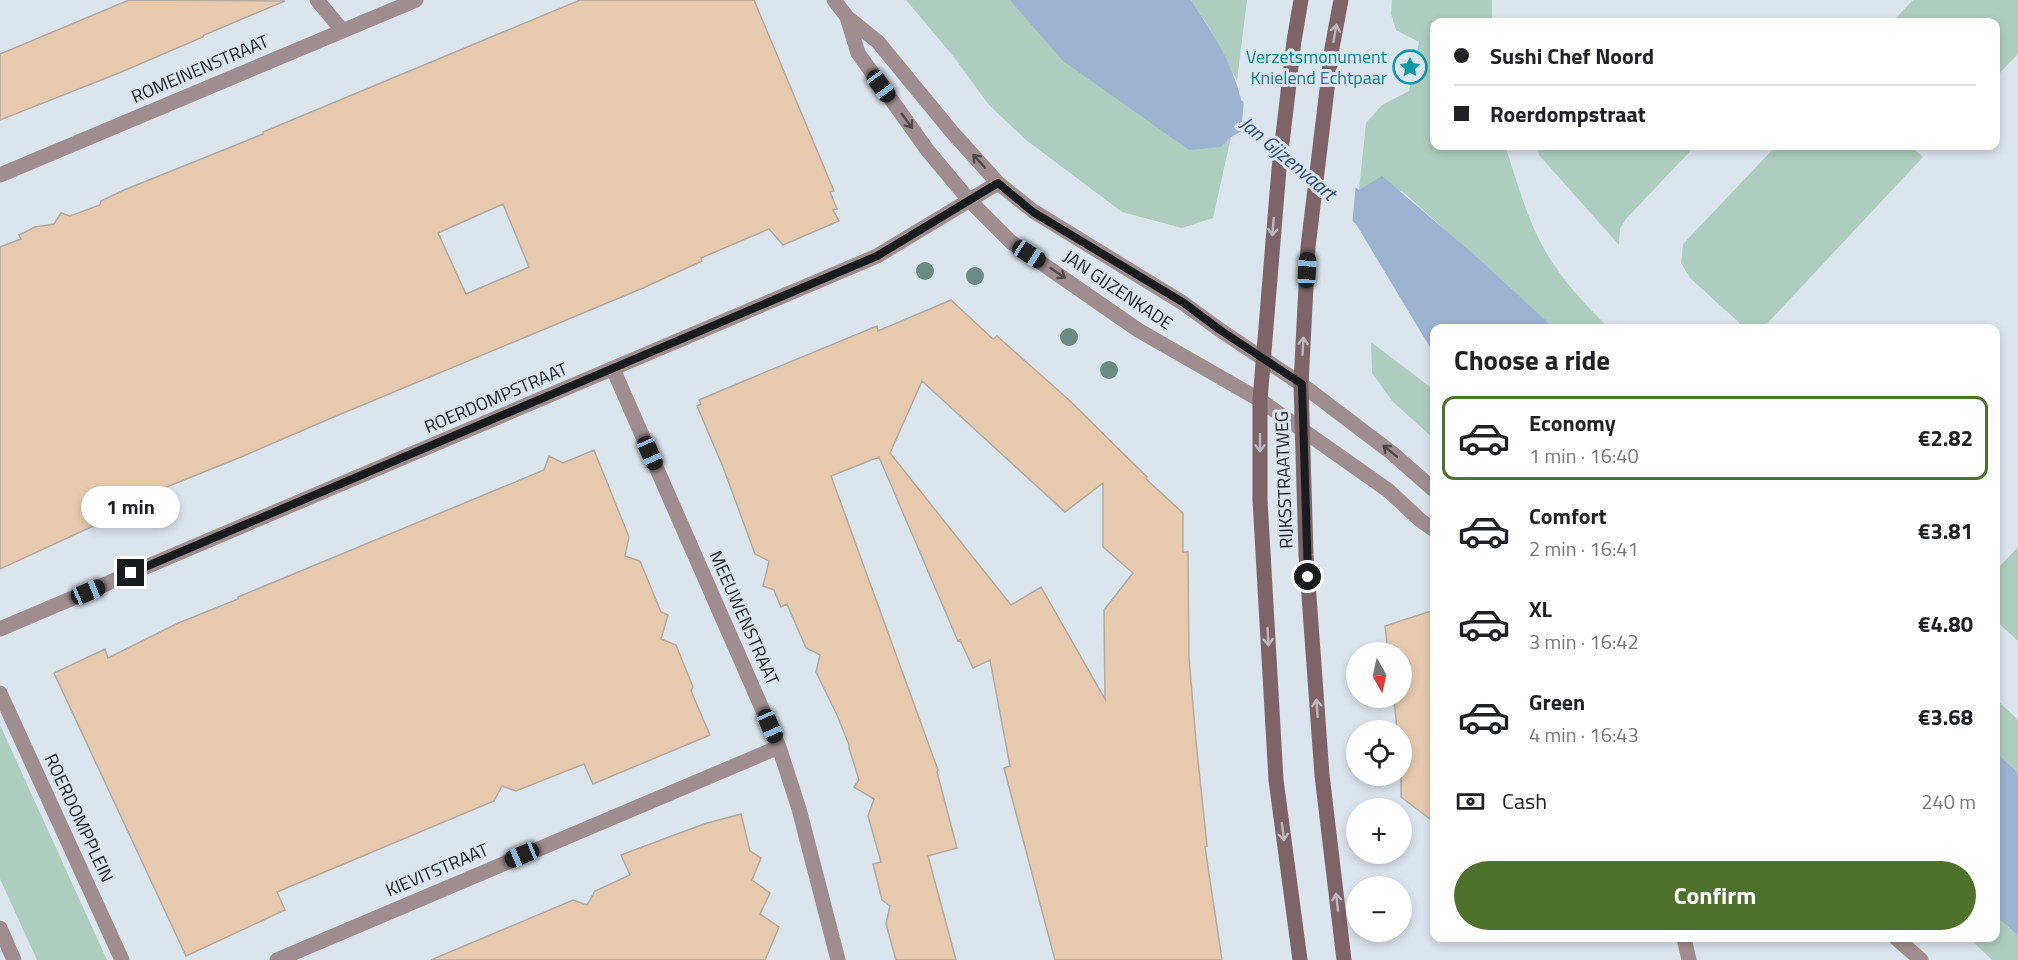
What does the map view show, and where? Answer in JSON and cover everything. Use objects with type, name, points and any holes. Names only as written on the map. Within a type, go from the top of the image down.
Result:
[{"type":"main road","name":"RIJKSSTRAATWEG","points":[[1300,960],[1276,780],[1261,512],[1260,400],[1278,169],[1301,0]]},
{"type":"main road","name":"RIJKSSTRAATWEG","points":[[1341,0],[1318,153],[1308,248],[1302,430],[1306,555],[1322,775],[1344,960]]},
{"type":"street","points":[[317,0],[342,30]]},
{"type":"street","name":"ROMEINENSTRAAT","points":[[0,175],[416,0]]},
{"type":"street","name":"JAN GIJZENKADE","points":[[834,0],[847,17],[878,42],[952,132],[998,183],[1033,212],[1184,303],[1262,359],[1302,384],[1392,453],[1430,486]]},
{"type":"street","name":"JAN GIJZENKADE","points":[[847,17],[858,53],[928,151],[970,201],[1011,242],[1138,330],[1260,400],[1389,491],[1430,527]]},
{"type":"street","name":"ROERDOMPSTRAAT","points":[[0,629],[877,256],[998,183]]},
{"type":"street","name":"MEEUWENSTRAAT","points":[[613,369],[779,747],[799,809],[838,960]]},
{"type":"street","name":"ROERDOMPPLEIN","points":[[0,693],[122,960]]},
{"type":"street","name":"KIEVITSTRAAT","points":[[281,959],[779,747]]},
{"type":"street","points":[[0,928],[14,960]]},
{"type":"street","points":[[1685,942],[1689,960]]},
{"type":"street","points":[[1901,942],[1921,960]]},
{"type":"green space","points":[[906,0],[1010,0],[1221,147],[1231,137],[1213,218],[1182,228],[1122,212],[1026,140],[989,105],[953,56]]},
{"type":"green space","points":[[1191,0],[1247,0],[1237,81],[1210,29]]},
{"type":"green space","points":[[1392,0],[1492,0],[1492,18],[1430,18],[1430,150],[1506,150],[1527,212],[1550,260],[1568,284],[1605,324],[1550,324],[1402,191],[1359,190],[1366,123],[1382,105],[1409,91],[1419,42],[1396,30],[1391,14]]},
{"type":"green space","points":[[1913,0],[2018,0],[2018,54],[2000,73],[2000,18],[1896,18]]},
{"type":"green space","points":[[1537,150],[1691,150],[1626,219],[1620,229],[1619,245],[1539,155]]},
{"type":"green space","points":[[1772,150],[1915,150],[1923,157],[1767,324],[1741,324],[1690,278],[1681,263],[1683,244]]},
{"type":"green space","points":[[1371,342],[1430,387],[1430,435],[1392,401],[1372,373]]},
{"type":"green space","points":[[2018,547],[2018,641],[2000,625],[2000,566]]},
{"type":"green space","points":[[2000,703],[2018,720],[2018,773],[2000,756]]},
{"type":"green space","points":[[0,725],[107,960],[37,960],[0,879]]},
{"type":"green space","points":[[2000,920],[2018,936],[2018,960],[1992,960],[1973,942],[2000,942]]},
{"type":"water","name":"Jan Gijzenvaart","points":[[1010,0],[1191,0],[1227,60],[1241,100],[1359,190],[1382,176],[1471,252],[1550,324],[1430,324],[1430,347],[1356,224],[1240,132],[1221,147],[1189,150],[1063,61]]},
{"type":"water","points":[[2000,756],[2018,773],[2018,936],[2000,920]]},
{"type":"pier","points":[[1244,98],[1356,184],[1352,225],[1241,136]]},
{"type":"building","points":[[129,0],[285,1],[119,73],[0,120],[0,54]]},
{"type":"building","points":[[580,0],[754,0],[834,191],[830,192],[837,209],[833,210],[839,221],[783,245],[769,229],[701,258],[702,261],[643,288],[112,509],[115,516],[0,569],[0,247],[21,239],[19,235],[35,227],[54,224],[61,213],[70,216],[100,205],[101,201],[124,190],[263,134],[263,132]],"holes":[[[503,204],[529,267],[466,294],[438,233]]]},
{"type":"building","points":[[951,300],[993,339],[997,336],[1069,400],[1147,477],[1146,479],[1183,513],[1183,552],[1188,552],[1189,658],[1207,846],[1205,847],[1222,960],[1055,960],[1004,768],[1010,766],[990,660],[973,668],[960,640],[958,641],[879,457],[831,476],[938,770],[957,848],[928,856],[956,960],[896,960],[886,924],[890,906],[882,900],[873,864],[881,862],[868,816],[874,799],[854,787],[859,780],[849,745],[816,672],[820,655],[806,648],[787,604],[781,607],[774,590],[763,586],[769,561],[755,554],[723,467],[697,406],[701,404],[699,400],[744,381],[877,326],[878,331]],"holes":[[[922,381],[1065,512],[1103,483],[1103,547],[1133,573],[1104,610],[1105,699],[1041,587],[1011,605],[890,453]]]},
{"type":"building","points":[[594,450],[629,537],[625,556],[640,561],[661,612],[668,615],[661,639],[676,645],[693,687],[691,691],[710,735],[593,784],[584,764],[516,791],[502,786],[494,801],[277,892],[285,910],[186,956],[54,673],[105,649],[108,658],[176,624],[238,599],[238,597],[544,470],[549,456],[563,463]]},
{"type":"building","points":[[1430,611],[1430,819],[1412,805],[1412,798],[1401,797],[1401,786],[1412,786],[1412,720],[1396,720],[1395,708],[1412,708],[1412,642],[1387,642],[1385,626]]},
{"type":"building","points":[[741,814],[750,851],[761,858],[752,880],[770,893],[760,914],[779,927],[765,960],[431,960],[573,900],[587,905],[595,891],[630,875],[621,855],[704,824]]},
{"type":"place","name":"Verzetsmonument Knielend Echtpaar","points":[[1410,67]]},
{"type":"route","points":[[131,573],[877,256],[998,183],[1033,212],[1184,303],[1262,359],[1302,384],[1308,577]]}]
